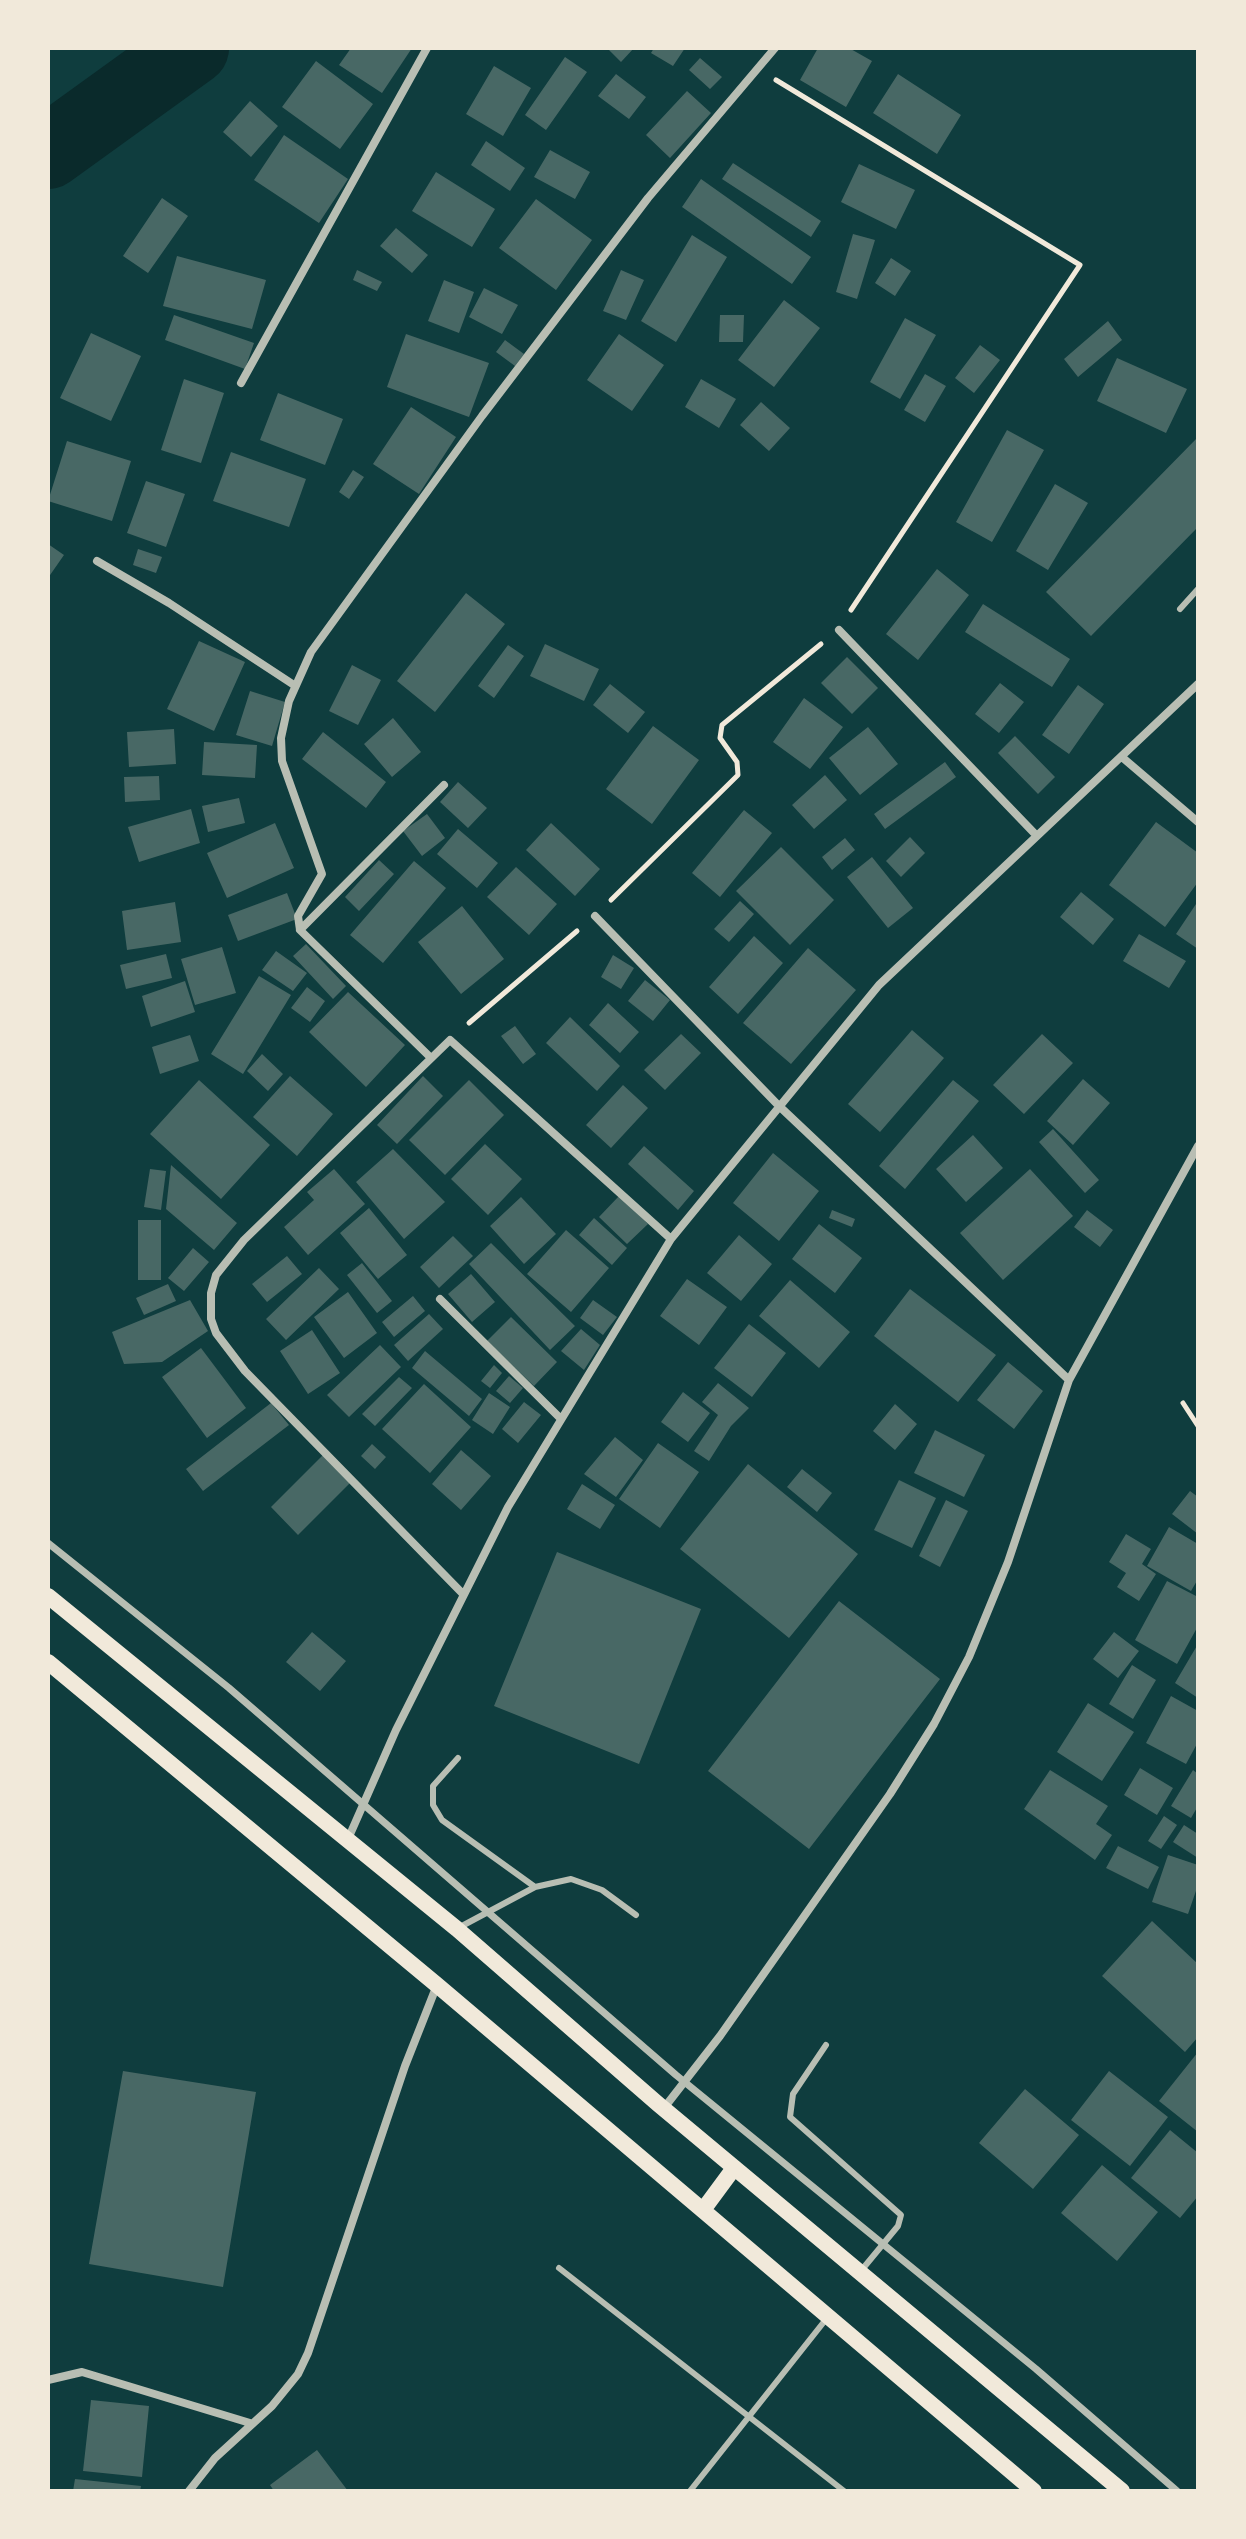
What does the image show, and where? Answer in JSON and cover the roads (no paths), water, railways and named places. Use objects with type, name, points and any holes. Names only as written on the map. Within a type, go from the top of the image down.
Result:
[{"type":"main road","points":[[48,1596],[457,1929],[663,2108],[1122,2491]]},
{"type":"main road","points":[[48,1662],[437,1985],[828,2316],[1015,2485],[1034,2491]]},
{"type":"main road","points":[[703,2210],[734,2168]]},
{"type":"street","points":[[241,383],[427,48]]},
{"type":"street","points":[[429,1056],[300,930],[298,916],[322,874],[282,761],[281,738],[294,685],[311,652],[482,416],[648,198],[775,48]]},
{"type":"street","points":[[97,561],[169,603],[294,685]]},
{"type":"street","points":[[839,630],[1036,835]]},
{"type":"street","points":[[348,1840],[463,1594],[560,1418],[671,1239],[879,985],[1198,684]]},
{"type":"street","points":[[1123,758],[1198,822]]},
{"type":"street","points":[[300,930],[444,785]]},
{"type":"street","points":[[595,916],[778,1105],[1069,1380]]},
{"type":"street","points":[[463,1594],[245,1371],[216,1333],[210,1309],[212,1286],[225,1262],[429,1056],[450,1040],[671,1239]]},
{"type":"street","points":[[663,2108],[720,2036],[881,1807],[934,1724],[969,1657],[1008,1562],[1069,1380],[1198,1146]]},
{"type":"street","points":[[440,1299],[560,1418]]},
{"type":"street","points":[[48,1543],[229,1688],[684,2081],[1024,2359],[1177,2491]]},
{"type":"street","points":[[189,2491],[215,2458],[272,2406],[298,2374],[308,2353],[405,2066],[437,1985]]},
{"type":"street","points":[[48,2380],[82,2372],[250,2423]]},
{"type":"lane","points":[[1180,609],[1198,589]]},
{"type":"lane","points":[[458,1758],[433,1786],[433,1805],[442,1820],[535,1887]]},
{"type":"lane","points":[[457,1929],[535,1887],[571,1879],[602,1890],[636,1915]]},
{"type":"lane","points":[[826,2045],[793,2094],[790,2117],[901,2215],[898,2226],[860,2272]]},
{"type":"lane","points":[[559,2268],[844,2491]]},
{"type":"lane","points":[[690,2491],[828,2316]]},
{"type":"waterway","points":[[48,152],[192,48]]}]
